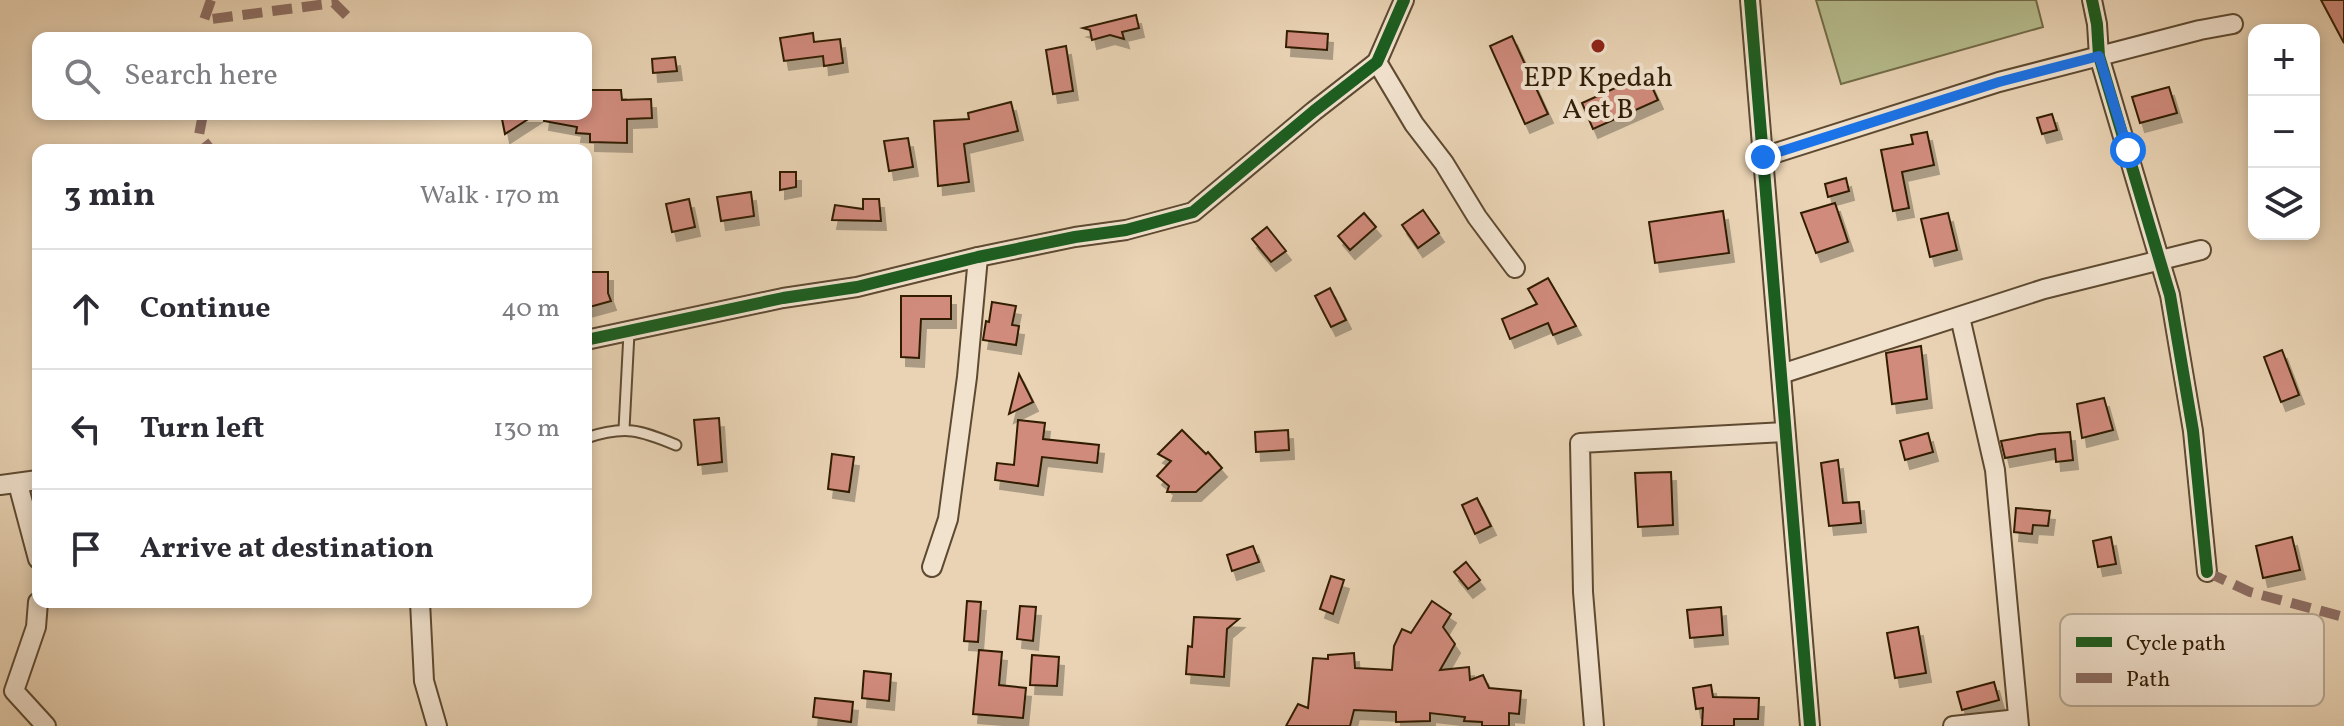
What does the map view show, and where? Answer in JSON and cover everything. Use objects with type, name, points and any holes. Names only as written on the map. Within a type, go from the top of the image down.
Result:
[{"type":"street","points":[[592,339],[783,298],[857,287],[978,257],[1126,230],[1193,212],[1377,62],[1404,0]]},
{"type":"street","points":[[1750,0],[1810,726]]},
{"type":"street","points":[[2092,0],[2099,56],[2170,295],[2193,431],[2207,572]]},
{"type":"street","points":[[1763,157],[1999,82],[2233,24]]},
{"type":"street","points":[[1377,62],[1414,124],[1515,268]]},
{"type":"street","points":[[1781,374],[2044,289],[2201,250]]},
{"type":"street","points":[[932,567],[948,519],[967,377],[978,257]]},
{"type":"street","points":[[1953,726],[2019,723],[1995,470],[1960,317]]},
{"type":"street","points":[[1594,726],[1583,592],[1580,443],[1785,432]]},
{"type":"street","points":[[32,481],[9,484],[32,543]]},
{"type":"street","points":[[38,608],[36,627],[14,691],[46,726]]},
{"type":"street","points":[[420,608],[424,681],[437,726]]},
{"type":"lane","points":[[624,429],[629,333]]},
{"type":"lane","points":[[592,437],[624,429],[676,445]]},
{"type":"green space","points":[[1816,0],[2036,0],[2043,27],[1841,84]]},
{"type":"building","points":[[2321,0],[2344,0],[2344,43]]},
{"type":"building","points":[[1136,15],[1139,28],[1122,32],[1124,39],[1110,35],[1092,40],[1090,30],[1083,28]]},
{"type":"building","points":[[1287,31],[1328,34],[1327,50],[1286,47]]},
{"type":"building","points":[[813,33],[814,42],[840,39],[843,63],[824,66],[823,56],[784,61],[780,38]]},
{"type":"building","points":[[1512,36],[1548,114],[1525,124],[1490,46]]},
{"type":"building","points":[[1066,46],[1073,91],[1053,94],[1046,50]]},
{"type":"building","points":[[675,57],[677,71],[653,73],[652,59]]},
{"type":"building","points":[[1646,74],[1658,100],[1593,129],[1582,103]]},
{"type":"building","points":[[2169,87],[2177,113],[2140,123],[2132,97]]},
{"type":"building","points":[[592,90],[621,90],[622,100],[651,99],[652,118],[627,119],[627,143],[590,142],[590,134],[576,133],[577,127],[544,121],[592,120]]},
{"type":"building","points":[[1011,102],[1018,131],[964,144],[969,182],[938,186],[934,121],[969,119],[968,113]]},
{"type":"building","points":[[2052,114],[2057,130],[2042,134],[2037,118]]},
{"type":"building","points":[[502,120],[527,120],[505,134]]},
{"type":"building","points":[[1927,132],[1934,165],[1902,172],[1909,208],[1893,211],[1881,150],[1913,144],[1911,135]]},
{"type":"building","points":[[908,138],[913,167],[889,171],[884,141]]},
{"type":"building","points":[[780,172],[796,172],[796,187],[780,190]]},
{"type":"building","points":[[1846,178],[1849,191],[1828,197],[1825,184]]},
{"type":"building","points":[[751,192],[754,216],[721,221],[717,197]]},
{"type":"building","points":[[689,199],[695,227],[672,232],[666,204]]},
{"type":"building","points":[[863,199],[879,199],[881,221],[832,220],[835,205],[863,209]]},
{"type":"building","points":[[1835,203],[1848,242],[1816,253],[1801,213]]},
{"type":"building","points":[[1423,210],[1439,233],[1418,248],[1402,225]]},
{"type":"building","points":[[1723,211],[1729,253],[1655,263],[1649,222]]},
{"type":"building","points":[[1364,213],[1376,227],[1350,250],[1338,236]]},
{"type":"building","points":[[1948,213],[1957,250],[1930,257],[1921,219]]},
{"type":"building","points":[[1267,227],[1286,251],[1271,262],[1252,239]]},
{"type":"building","points":[[592,272],[608,272],[611,301],[592,306]]},
{"type":"building","points":[[1548,278],[1576,326],[1553,335],[1548,323],[1510,339],[1502,319],[1537,304],[1528,289]]},
{"type":"building","points":[[1330,288],[1346,320],[1331,327],[1315,296]]},
{"type":"building","points":[[901,296],[951,296],[951,319],[921,319],[919,358],[901,357]]},
{"type":"building","points":[[992,302],[1016,306],[1012,325],[1019,326],[1016,345],[983,340]]},
{"type":"building","points":[[1921,346],[1927,399],[1892,404],[1886,353]]},
{"type":"building","points":[[2282,350],[2299,395],[2281,402],[2264,357]]},
{"type":"building","points":[[1019,374],[1033,402],[1009,414]]},
{"type":"building","points":[[2104,398],[2113,430],[2082,438],[2077,404]]},
{"type":"building","points":[[719,418],[722,462],[698,465],[694,420]]},
{"type":"building","points":[[1018,420],[1045,423],[1043,439],[1099,445],[1097,463],[1042,457],[1038,486],[995,480],[997,463],[1014,465]]},
{"type":"building","points":[[1182,430],[1222,468],[1196,492],[1167,492],[1169,486],[1157,476],[1171,461],[1158,454]]},
{"type":"building","points":[[1288,430],[1289,450],[1256,452],[1255,432]]},
{"type":"building","points":[[2070,432],[2073,460],[2056,462],[2055,449],[2005,458],[2001,441]]},
{"type":"building","points":[[1928,433],[1933,452],[1905,460],[1900,441]]},
{"type":"building","points":[[832,454],[854,457],[849,492],[828,489]]},
{"type":"building","points":[[1838,460],[1843,503],[1859,502],[1861,523],[1829,526],[1821,463]]},
{"type":"building","points":[[1671,472],[1673,525],[1638,527],[1635,473]]},
{"type":"building","points":[[1477,498],[1491,526],[1475,534],[1462,505]]},
{"type":"building","points":[[2016,508],[2050,511],[2048,526],[2033,525],[2032,534],[2014,532]]},
{"type":"building","points":[[2111,537],[2116,564],[2098,567],[2093,541]]},
{"type":"building","points":[[2292,537],[2300,570],[2263,578],[2256,546]]},
{"type":"building","points":[[1253,546],[1259,562],[1232,571],[1227,555]]},
{"type":"building","points":[[1466,562],[1480,580],[1468,589],[1454,572]]},
{"type":"building","points":[[1331,576],[1344,580],[1333,614],[1320,609]]},
{"type":"building","points":[[967,601],[981,602],[978,642],[964,641]]},
{"type":"building","points":[[1432,601],[1451,614],[1443,627],[1455,644],[1440,670],[1469,667],[1470,680],[1483,675],[1489,688],[1521,691],[1519,714],[1509,713],[1509,726],[1482,726],[1482,722],[1464,721],[1465,717],[1430,713],[1430,721],[1396,722],[1396,712],[1354,710],[1350,726],[1286,726],[1298,704],[1308,708],[1313,658],[1328,659],[1328,655],[1354,653],[1355,668],[1392,670],[1394,646],[1402,629],[1411,633]]},
{"type":"building","points":[[1020,606],[1036,607],[1033,641],[1017,639]]},
{"type":"building","points":[[1721,607],[1723,635],[1690,638],[1687,610]]},
{"type":"building","points":[[1194,617],[1239,619],[1227,629],[1224,677],[1186,674]]},
{"type":"building","points":[[1918,627],[1926,673],[1895,678],[1887,633]]},
{"type":"building","points":[[979,650],[1002,652],[999,685],[1026,688],[1023,718],[973,714]]},
{"type":"building","points":[[1032,655],[1059,657],[1057,686],[1030,685]]},
{"type":"building","points":[[864,671],[891,674],[889,701],[862,698]]},
{"type":"building","points":[[1994,682],[1999,700],[1962,710],[1957,692]]},
{"type":"building","points":[[1711,685],[1713,697],[1759,698],[1758,719],[1734,719],[1734,726],[1702,726],[1703,708],[1696,709],[1693,688]]},
{"type":"building","points":[[815,698],[853,702],[851,722],[813,717]]},
{"type":"marked path","points":[[211,0],[204,20],[334,3],[353,22]]},
{"type":"marked path","points":[[202,120],[199,135],[206,144]]},
{"type":"marked path","points":[[2207,572],[2250,592],[2344,617]]},
{"type":"cycle path","points":[[592,339],[783,298],[857,287],[978,257],[1126,230],[1193,212],[1377,62],[1404,0]]},
{"type":"cycle path","points":[[1750,0],[1810,726]]},
{"type":"cycle path","points":[[2092,0],[2099,56],[2170,295],[2193,431],[2207,572]]},
{"type":"place","name":"EPP Kpedah A et B","points":[[1598,46]]},
{"type":"route","points":[[1763,157],[1999,82],[2099,56],[2128,150]]}]
